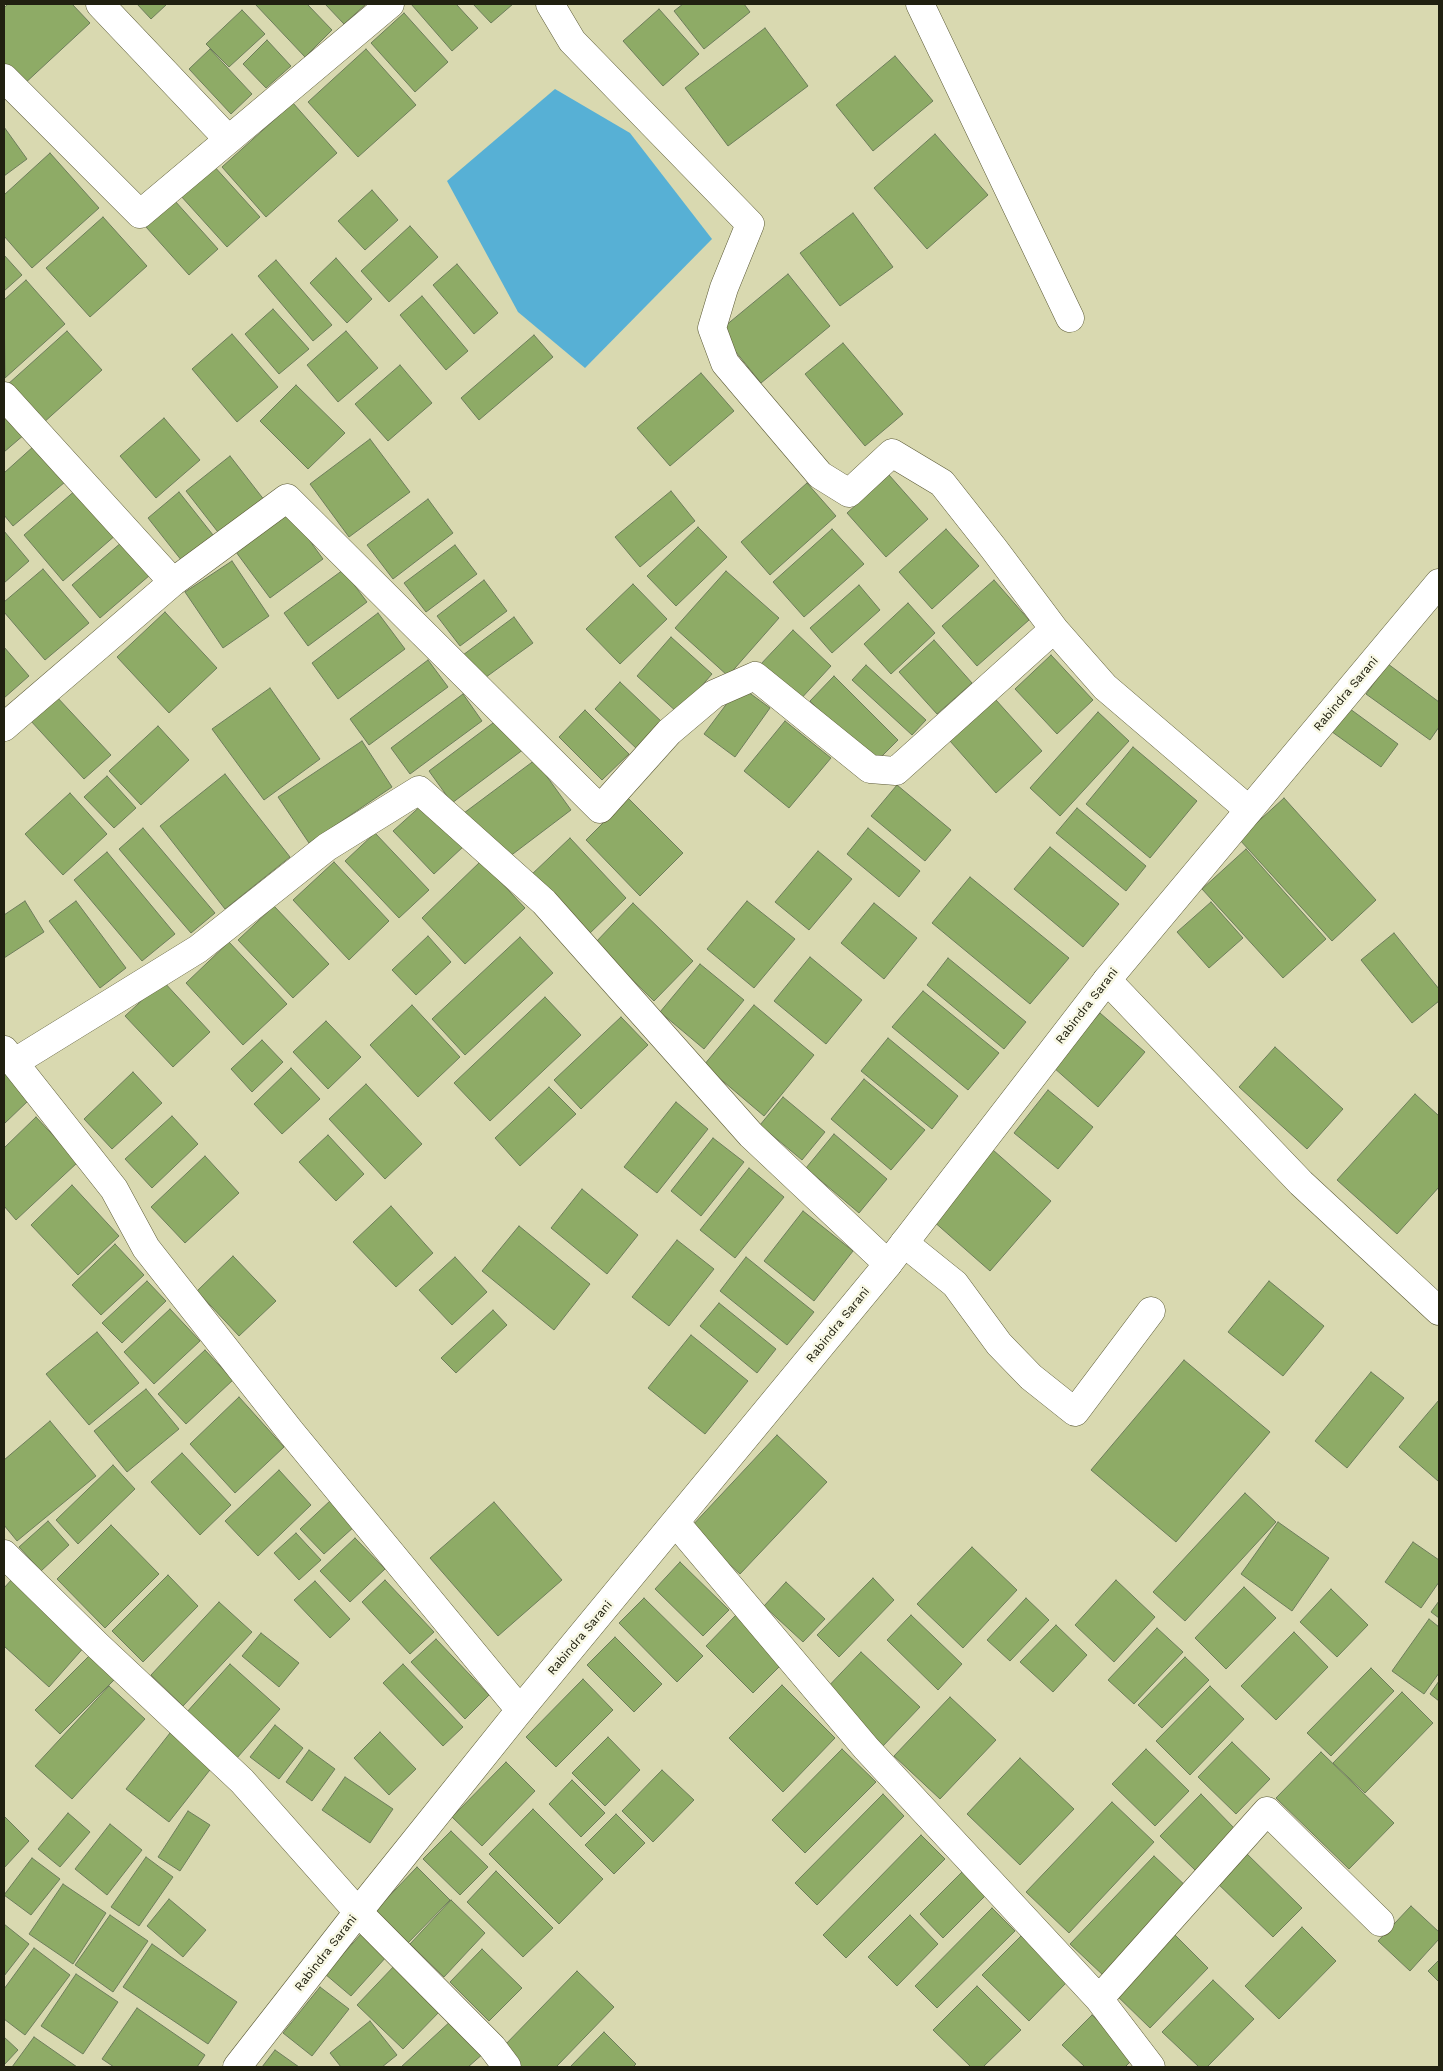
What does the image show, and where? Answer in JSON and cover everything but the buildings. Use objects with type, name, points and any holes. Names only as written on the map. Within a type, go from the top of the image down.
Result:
[{"type":"street","points":[[100,4],[228,140]]},
{"type":"street","points":[[4,78],[140,214],[390,4]]},
{"type":"street","points":[[550,4],[572,41],[750,224],[724,288],[712,328],[725,363],[820,476],[849,493],[892,452],[942,483],[1054,629],[1105,687],[1249,810]]},
{"type":"street","points":[[920,4],[1070,318]]},
{"type":"street","points":[[4,396],[173,582]]},
{"type":"street","points":[[4,728],[103,640],[173,582],[287,498],[600,809],[669,732],[714,694],[755,676],[870,769],[896,772],[1054,629]]},
{"type":"street","name":"Rabindra Sarani","points":[[237,2067],[520,1710],[888,1264],[1107,980],[1439,583]]},
{"type":"street","points":[[520,1710],[290,1431],[146,1248],[114,1189],[10,1056],[198,949],[327,846],[419,790],[544,902],[751,1135],[888,1264]]},
{"type":"street","points":[[1107,980],[1301,1183],[1439,1311]]},
{"type":"street","points":[[904,1243],[955,1284],[999,1344],[1031,1377],[1075,1412],[1151,1311]]},
{"type":"street","points":[[676,1523],[866,1748],[1099,1999],[1151,2067]]},
{"type":"street","points":[[4,1554],[97,1645],[242,1781],[358,1912],[492,2047],[507,2067]]},
{"type":"street","points":[[1099,1999],[1267,1811],[1380,1922]]},
{"type":"water","points":[[555,89],[630,133],[712,239],[585,368],[518,312],[447,181]]}]
